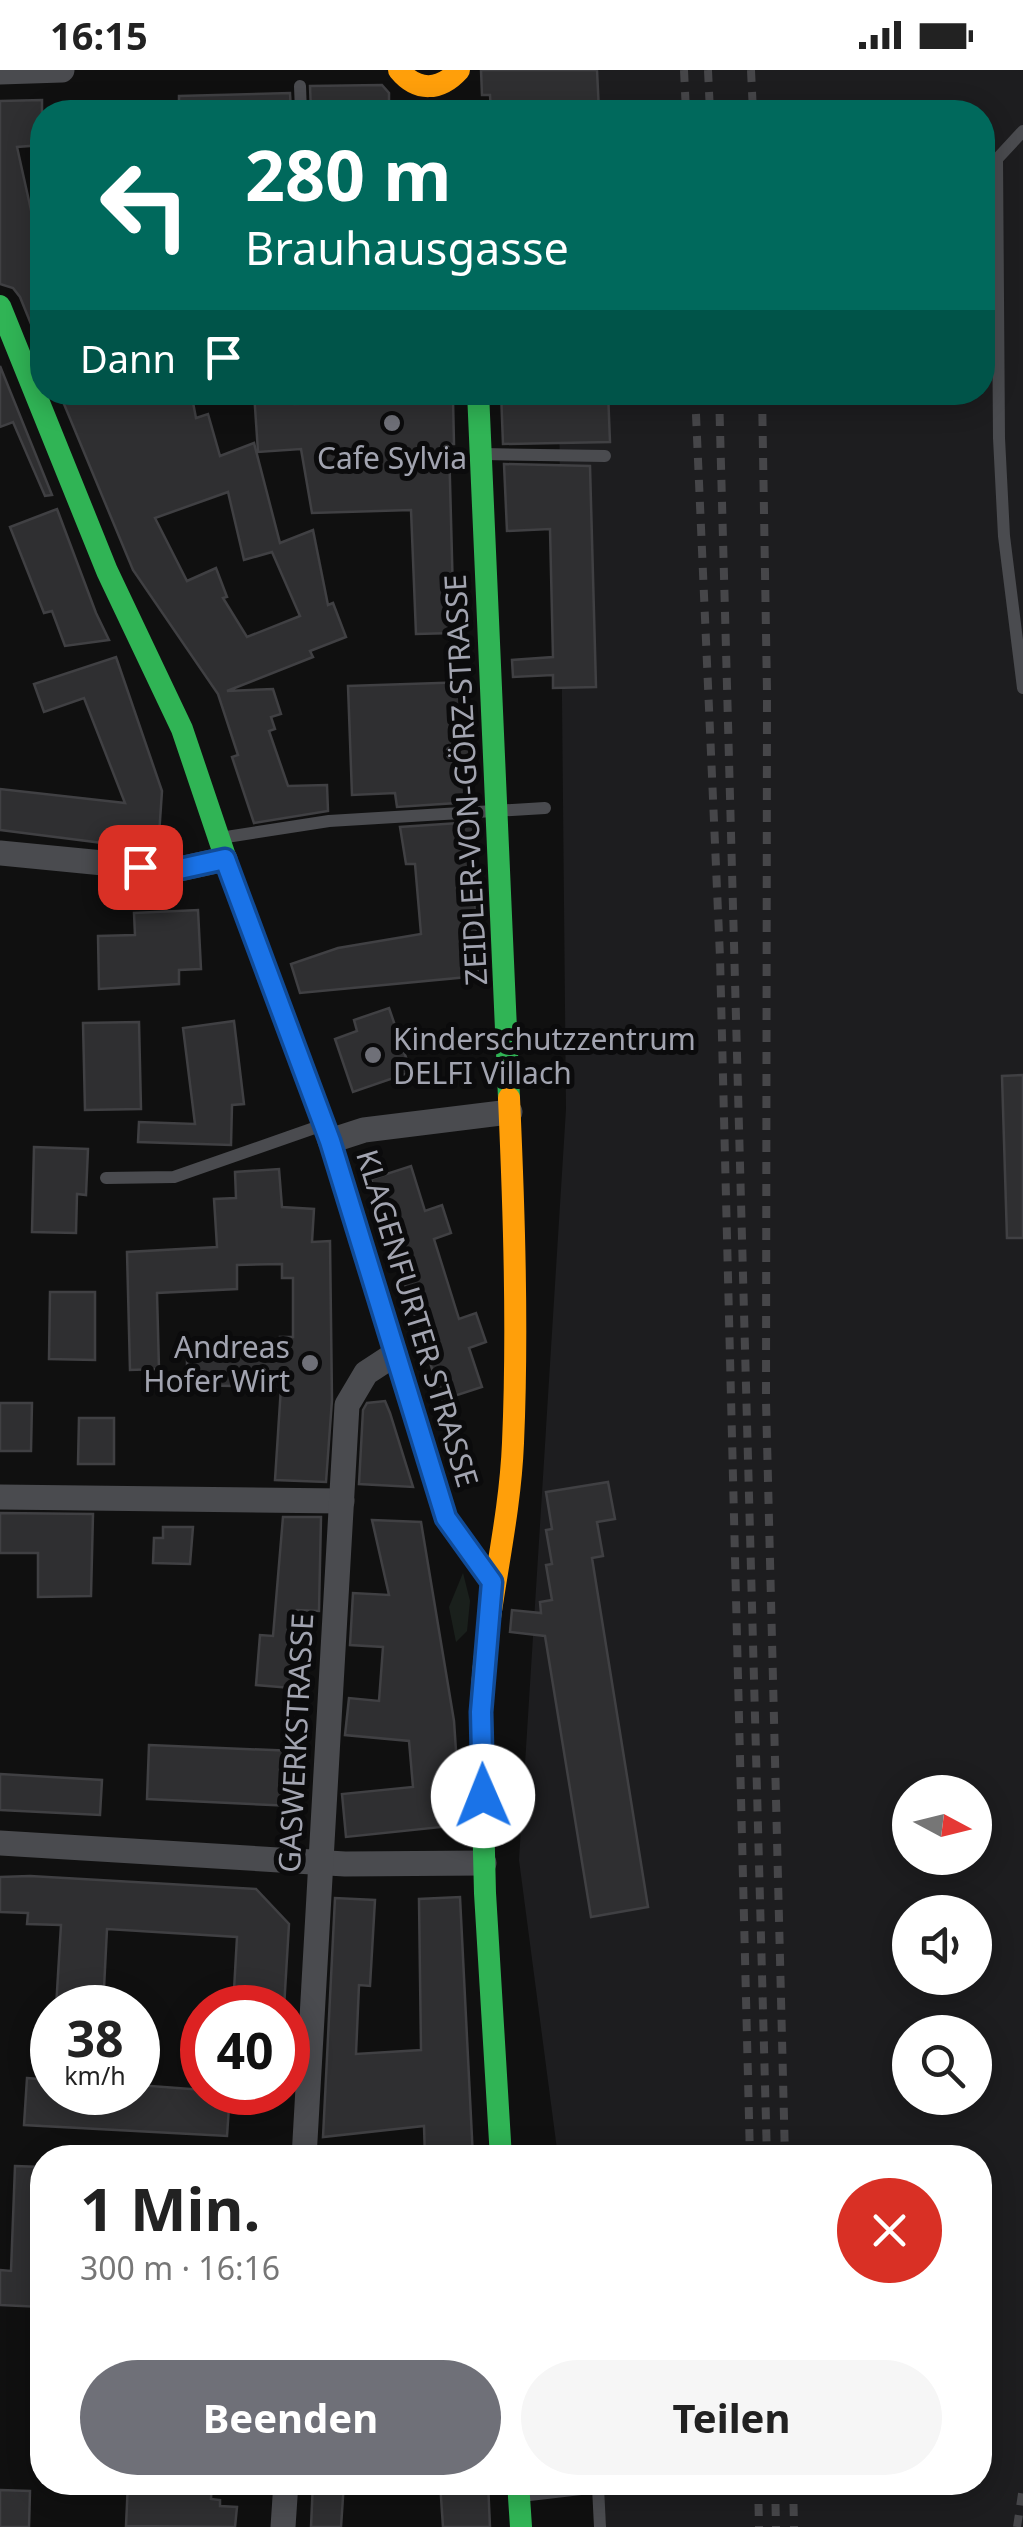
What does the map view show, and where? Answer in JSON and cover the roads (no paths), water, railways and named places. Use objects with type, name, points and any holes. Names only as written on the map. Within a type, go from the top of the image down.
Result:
[{"type":"street","points":[[0,72],[62,70]]},
{"type":"street","points":[[407,78],[429,88],[456,83]]},
{"type":"street","name":"KLAGENFURTER STRASSE","points":[[0,306],[30,381]]},
{"type":"street","name":"KLAGENFURTER STRASSE","points":[[40,405],[106,571],[182,730],[327,1133],[446,1518],[492,1582]]},
{"type":"street","name":"ZEIDLER-VON-GÖRZ-STRASSE","points":[[479,405],[510,1112],[513,1443],[506,1518],[492,1582]]},
{"type":"street","points":[[0,853],[175,870],[222,848]]},
{"type":"street","name":"KLAGENFURTER STRASSE","points":[[327,1133],[510,1112]]},
{"type":"street","name":"GASWERKSTRASSE","points":[[305,2145],[347,1406],[366,1373],[395,1354]]},
{"type":"street","points":[[0,1497],[342,1501]]},
{"type":"street","points":[[492,1582],[481,1712],[484,1863],[500,2145]]},
{"type":"street","points":[[0,1842],[320,1862],[484,1863]]},
{"type":"street","points":[[284,2527],[285,2495]]},
{"type":"street","points":[[519,2495],[520,2527]]},
{"type":"lane","points":[[300,86],[301,100]]},
{"type":"lane","points":[[1023,131],[997,159],[999,438],[1004,536],[1023,688]]},
{"type":"lane","points":[[481,454],[605,456]]},
{"type":"lane","points":[[222,848],[329,820],[545,808]]},
{"type":"lane","points":[[106,1178],[174,1177],[327,1133]]},
{"type":"lane","points":[[598,2495],[600,2527]]},
{"type":"railway","points":[[684,70],[685,100]]},
{"type":"railway","points":[[708,70],[709,100]]},
{"type":"railway","points":[[751,70],[752,100]]},
{"type":"railway","points":[[696,405],[720,957],[750,2145]]},
{"type":"railway","points":[[719,405],[767,2145]]},
{"type":"railway","points":[[762,405],[767,692],[766,1401],[785,2145]]},
{"type":"railway","points":[[1017,2527],[1023,2487]]},
{"type":"railway","points":[[758,2495],[759,2527]]},
{"type":"railway","points":[[775,2495],[776,2527]]},
{"type":"railway","points":[[793,2495],[794,2527]]},
{"type":"place","name":"Cafe Sylvia","points":[[392,423]]},
{"type":"place","name":"Kinderschutzzentrum DELFI Villach","points":[[373,1055]]},
{"type":"place","name":"Andreas Hofer Wirt","points":[[310,1363]]}]
